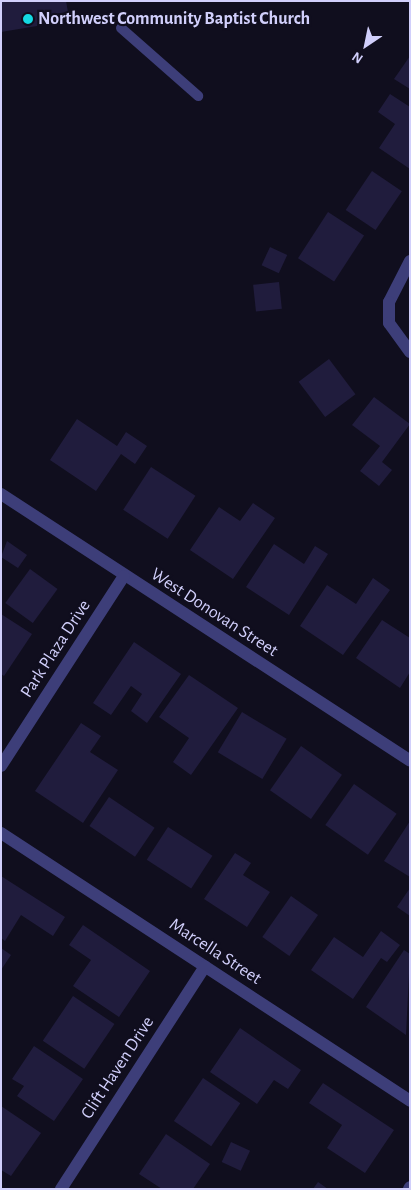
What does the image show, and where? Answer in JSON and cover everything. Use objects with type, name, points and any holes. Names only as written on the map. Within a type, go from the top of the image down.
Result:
[{"type":"street","points":[[410,261],[389,302],[389,324],[410,352]]},
{"type":"street","name":"West Donovan Street","points":[[1,494],[124,576],[410,760]]},
{"type":"street","name":"Park Plaza Drive","points":[[1,766],[124,576]]},
{"type":"street","name":"Marcella Street","points":[[1,833],[410,1100]]},
{"type":"street","name":"Clift Haven Drive","points":[[60,1189],[205,966]]},
{"type":"lane","points":[[121,28],[198,96]]},
{"type":"building","name":"Northwest Community Baptist Church","points":[[1,1],[66,1],[68,12],[43,25],[1,32]]},
{"type":"building","points":[[410,56],[410,89],[394,79]]},
{"type":"building","points":[[390,94],[410,107],[410,169],[379,148],[395,124],[378,112]]},
{"type":"building","points":[[372,171],[402,191],[376,230],[346,210]]},
{"type":"building","points":[[328,212],[364,235],[334,282],[298,258]]},
{"type":"building","points":[[270,247],[287,255],[279,273],[262,265]]},
{"type":"building","points":[[279,282],[282,309],[256,312],[253,285]]},
{"type":"building","points":[[329,359],[355,394],[325,417],[299,382]]},
{"type":"building","points":[[374,397],[410,424],[382,462],[392,470],[379,486],[360,471],[380,446],[352,425]]},
{"type":"building","points":[[77,419],[117,446],[126,432],[147,446],[135,464],[121,454],[96,491],[50,460]]},
{"type":"building","points":[[151,467],[195,496],[168,539],[123,510]]},
{"type":"building","points":[[253,503],[275,518],[233,579],[190,550],[219,507],[240,521]]},
{"type":"building","points":[[7,541],[27,555],[18,568],[1,557]]},
{"type":"building","points":[[274,544],[304,564],[315,546],[328,554],[289,615],[246,587]]},
{"type":"building","points":[[30,569],[58,589],[33,623],[5,603]]},
{"type":"building","points":[[373,578],[390,590],[343,655],[300,626],[327,585],[356,604]]},
{"type":"building","points":[[1,614],[32,634],[4,676],[1,674]]},
{"type":"building","points":[[382,620],[410,638],[410,672],[400,688],[356,658]]},
{"type":"building","points":[[134,642],[181,674],[147,723],[131,711],[142,694],[131,686],[111,715],[93,703]]},
{"type":"building","points":[[189,675],[238,708],[191,775],[173,762],[189,738],[159,717]]},
{"type":"building","points":[[242,712],[287,739],[262,779],[218,752]]},
{"type":"building","points":[[81,723],[101,736],[90,752],[118,770],[83,823],[35,791]]},
{"type":"building","points":[[301,746],[342,775],[311,819],[270,790]]},
{"type":"building","points":[[354,784],[397,814],[368,855],[325,825]]},
{"type":"building","points":[[109,797],[155,828],[135,857],[89,826]]},
{"type":"building","points":[[410,821],[410,877],[384,861]]},
{"type":"building","points":[[168,827],[212,856],[191,889],[147,860]]},
{"type":"building","points":[[235,853],[251,863],[243,875],[270,892],[247,927],[204,899]]},
{"type":"building","points":[[1,876],[65,917],[53,936],[21,915],[5,941],[1,938]]},
{"type":"building","points":[[410,888],[410,916],[397,907]]},
{"type":"building","points":[[291,896],[318,915],[289,956],[262,937]]},
{"type":"building","points":[[83,925],[150,971],[119,1017],[73,986],[91,960],[69,945]]},
{"type":"building","points":[[381,931],[400,945],[387,962],[381,958],[353,999],[311,970],[334,937],[363,957]]},
{"type":"building","points":[[1,948],[11,955],[1,970]]},
{"type":"building","points":[[404,950],[410,954],[406,1035],[366,1007]]},
{"type":"building","points":[[73,996],[114,1024],[84,1069],[43,1041]]},
{"type":"building","points":[[240,1028],[301,1070],[288,1089],[274,1080],[257,1104],[210,1072]]},
{"type":"building","points":[[34,1046],[83,1079],[54,1121],[17,1096],[24,1086],[12,1079]]},
{"type":"building","points":[[203,1078],[240,1103],[211,1146],[174,1121]]},
{"type":"building","points":[[323,1083],[394,1130],[365,1173],[327,1148],[342,1125],[309,1103]]},
{"type":"building","points":[[1,1106],[41,1133],[11,1176],[1,1170]]},
{"type":"building","points":[[166,1134],[210,1164],[193,1189],[162,1189],[139,1174]]},
{"type":"building","points":[[231,1142],[250,1151],[241,1171],[222,1162]]},
{"type":"building","points":[[318,1182],[328,1189],[313,1189]]},
{"type":"place","name":"Northwest Community Baptist Church","points":[[28,19]]}]
